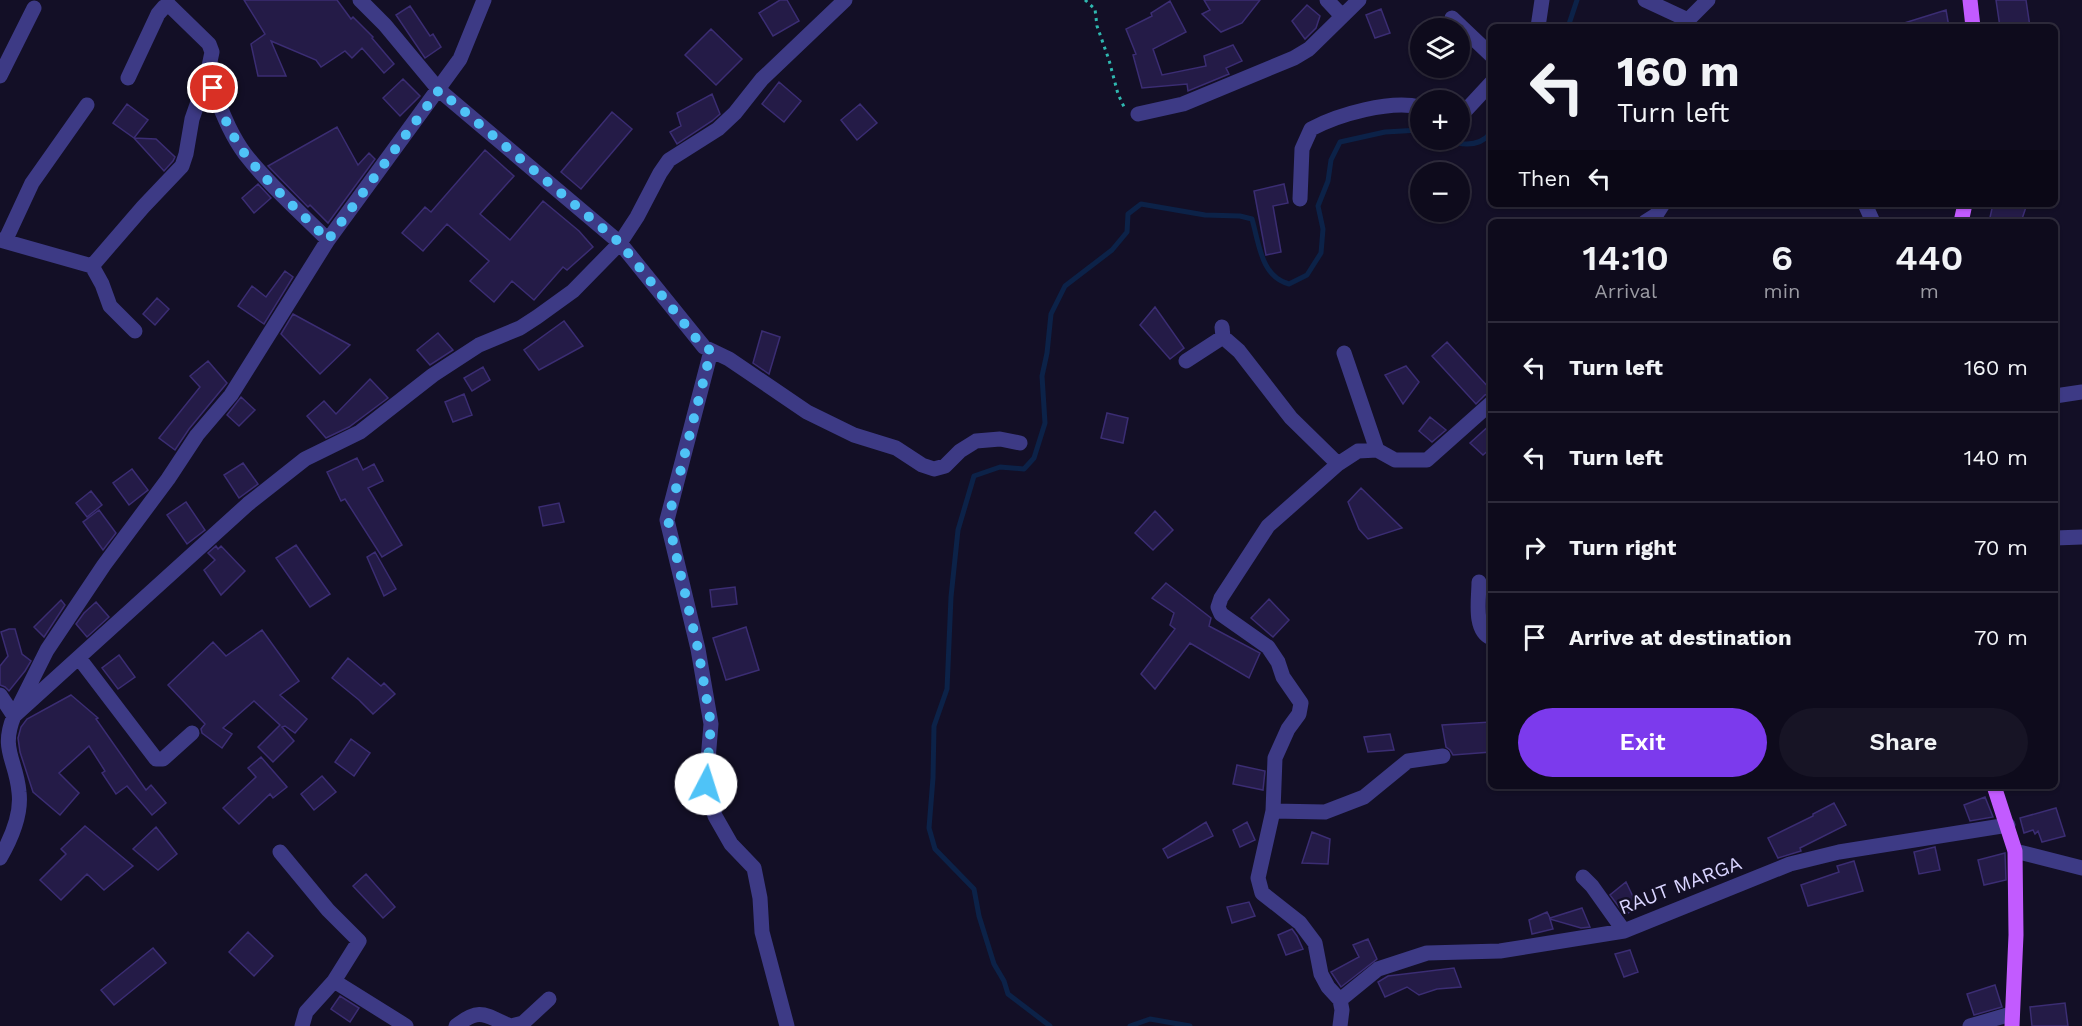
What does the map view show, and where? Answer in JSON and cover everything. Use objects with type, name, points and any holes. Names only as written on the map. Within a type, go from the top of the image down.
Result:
[{"type":"main road","points":[[1970,0],[1973,24]]},
{"type":"main road","points":[[1995,789],[2015,851],[2016,935],[2011,1020]]},
{"type":"street","points":[[360,0],[385,25],[439,90],[620,243],[699,342],[711,351],[729,358],[807,412],[854,435],[896,448],[922,465],[934,469],[945,466],[960,451],[976,441],[999,439],[1020,443]]},
{"type":"street","points":[[0,858],[9,842],[18,815],[20,793],[15,770],[7,752],[5,736],[47,650],[197,435],[231,394],[328,240],[460,59],[484,0]]},
{"type":"street","points":[[14,716],[248,504],[306,459],[360,432],[433,375],[479,345],[520,328],[573,291],[620,243],[638,217],[669,160],[718,129],[735,113],[762,80],[845,0]]},
{"type":"street","points":[[1327,0],[1342,16]]},
{"type":"street","points":[[1138,114],[1183,104],[1294,58],[1309,49],[1359,0]]},
{"type":"street","points":[[1538,24],[1542,0]]},
{"type":"street","points":[[1645,0],[1686,24],[1708,0]]},
{"type":"street","points":[[92,266],[182,166],[192,119],[207,76],[212,52],[209,44],[170,6],[164,7],[158,14],[128,78]]},
{"type":"street","points":[[0,76],[34,8]]},
{"type":"street","points":[[1470,35],[1488,52]]},
{"type":"street","points":[[207,76],[224,117],[244,153],[328,240]]},
{"type":"street","points":[[1470,106],[1488,86]]},
{"type":"street","points":[[1300,199],[1302,149],[1311,129],[1376,106],[1396,104],[1410,106]]},
{"type":"street","points":[[87,105],[32,183],[2,241],[92,266],[110,306],[135,331]]},
{"type":"street","points":[[1650,219],[1656,215],[1661,207]]},
{"type":"street","points":[[1186,361],[1223,332],[1291,418],[1338,464]]},
{"type":"street","points":[[711,351],[668,520],[698,649],[711,724],[706,784],[715,816],[731,844],[754,868],[760,898],[762,932],[787,1026]]},
{"type":"street","points":[[1344,354],[1377,450]]},
{"type":"street","points":[[2058,396],[2082,392]]},
{"type":"street","points":[[1340,1026],[1342,1010],[1340,1000],[1328,987],[1321,974],[1315,943],[1300,923],[1262,893],[1258,878],[1273,811],[1275,758],[1288,729],[1299,714],[1301,703],[1283,677],[1278,662],[1268,647],[1221,614],[1218,607],[1221,598],[1268,526],[1338,464],[1358,451],[1377,450],[1395,459],[1427,460],[1488,406]]},
{"type":"street","points":[[2058,538],[2082,537]]},
{"type":"street","points":[[1479,582],[1480,627],[1488,636]]},
{"type":"street","points":[[79,658],[156,759],[163,759],[192,733]]},
{"type":"street","points":[[0,695],[14,716]]},
{"type":"street","points":[[1273,811],[1325,812],[1364,797],[1408,761],[1443,756]]},
{"type":"street","name":"RAUT MARGA","points":[[1340,1000],[1378,969],[1427,953],[1500,951],[1624,931],[1790,864],[1839,852],[2008,825]]},
{"type":"street","points":[[2015,851],[2082,868]]},
{"type":"street","points":[[280,852],[328,910],[359,940],[334,981],[306,1012],[302,1026]]},
{"type":"street","points":[[1583,877],[1600,896],[1624,931]]},
{"type":"street","points":[[334,981],[406,1026]]},
{"type":"street","points":[[456,1026],[470,1015],[483,1014],[511,1026],[523,1023],[549,999]]},
{"type":"street","points":[[1970,1026],[2011,1020]]},
{"type":"path","points":[[1085,0],[1095,9],[1097,26],[1121,102],[1126,112],[1138,114]]},
{"type":"building","points":[[244,0],[337,0],[351,19],[353,17],[373,37],[394,64],[384,73],[362,48],[352,58],[345,51],[321,67],[316,60],[271,41],[286,76],[258,76],[251,44],[265,34]]},
{"type":"building","points":[[780,0],[787,0],[799,21],[773,36],[759,13]]},
{"type":"building","points":[[1204,0],[1260,0],[1242,23],[1221,32],[1202,14],[1210,10]]},
{"type":"building","points":[[1996,0],[2026,0],[2030,24],[2000,24]]},
{"type":"building","points":[[1170,1],[1186,32],[1153,49],[1162,75],[1206,66],[1204,56],[1233,45],[1242,61],[1226,68],[1229,74],[1188,91],[1187,84],[1142,88],[1133,55],[1136,54],[1126,29],[1152,16],[1151,13]]},
{"type":"building","points":[[1307,5],[1320,16],[1316,28],[1305,39],[1292,21]]},
{"type":"building","points":[[410,6],[430,36],[433,34],[441,47],[425,58],[396,15]]},
{"type":"building","points":[[1381,9],[1390,33],[1375,38],[1366,15]]},
{"type":"building","points":[[1946,10],[1948,24],[1901,24]]},
{"type":"building","points":[[711,29],[742,59],[716,85],[685,55]]},
{"type":"building","points":[[403,79],[420,96],[400,116],[383,98]]},
{"type":"building","points":[[779,82],[801,101],[784,122],[762,104]]},
{"type":"building","points":[[712,94],[720,114],[677,144],[670,132],[681,126],[677,113]]},
{"type":"building","points":[[127,104],[148,120],[134,138],[113,123]]},
{"type":"building","points":[[860,104],[877,123],[857,140],[841,120]]},
{"type":"building","points":[[612,112],[632,129],[581,189],[561,172]]},
{"type":"building","points":[[337,127],[358,165],[369,153],[375,159],[328,223],[310,205],[308,207],[268,166]]},
{"type":"building","points":[[134,138],[156,139],[175,157],[173,161],[164,171]]},
{"type":"building","points":[[485,150],[514,176],[480,214],[510,240],[543,201],[579,231],[593,247],[567,270],[563,267],[534,300],[512,281],[494,302],[470,281],[489,261],[447,224],[423,251],[402,233],[425,207],[431,212]]},
{"type":"building","points":[[258,184],[271,198],[254,213],[242,198]]},
{"type":"building","points":[[1284,184],[1288,203],[1273,206],[1281,252],[1266,255],[1254,191]]},
{"type":"building","points":[[1992,207],[2026,207],[2022,219],[1990,219]]},
{"type":"building","points":[[285,271],[293,277],[264,324],[238,306],[252,286],[266,297]]},
{"type":"building","points":[[157,298],[169,309],[155,325],[143,314]]},
{"type":"building","points":[[1155,307],[1184,348],[1170,359],[1140,325]]},
{"type":"building","points":[[293,314],[350,345],[320,374],[281,334]]},
{"type":"building","points":[[564,321],[583,346],[539,370],[524,350]]},
{"type":"building","points":[[762,331],[780,337],[769,374],[753,363]]},
{"type":"building","points":[[438,333],[453,350],[430,365],[417,350]]},
{"type":"building","points":[[1447,342],[1488,387],[1488,394],[1476,404],[1432,356]]},
{"type":"building","points":[[208,361],[227,383],[189,429],[175,450],[159,438],[200,387],[190,376]]},
{"type":"building","points":[[1406,366],[1419,382],[1403,404],[1385,375]]},
{"type":"building","points":[[483,367],[490,380],[472,391],[464,378]]},
{"type":"building","points":[[370,379],[388,398],[349,427],[326,438],[307,416],[324,401],[336,414]]},
{"type":"building","points":[[464,394],[472,415],[453,422],[445,402]]},
{"type":"building","points":[[241,397],[255,410],[239,426],[227,415]]},
{"type":"building","points":[[1107,413],[1128,418],[1123,443],[1101,438]]},
{"type":"building","points":[[1430,417],[1446,430],[1432,442],[1419,431]]},
{"type":"building","points":[[1488,427],[1488,451],[1483,455],[1470,443]]},
{"type":"building","points":[[357,458],[363,470],[374,464],[383,481],[368,488],[402,545],[382,557],[345,499],[341,501],[327,472]]},
{"type":"building","points":[[243,463],[258,484],[239,498],[224,475]]},
{"type":"building","points":[[132,469],[148,490],[129,505],[113,483]]},
{"type":"building","points":[[1361,488],[1402,528],[1368,539],[1359,529],[1348,502]]},
{"type":"building","points":[[91,491],[102,505],[87,517],[76,503]]},
{"type":"building","points":[[186,502],[205,530],[187,544],[167,515]]},
{"type":"building","points":[[559,503],[564,522],[543,526],[539,507]]},
{"type":"building","points":[[99,510],[116,533],[103,550],[83,522]]},
{"type":"building","points":[[1155,511],[1173,530],[1153,550],[1135,533]]},
{"type":"building","points":[[296,545],[330,594],[310,607],[276,558]]},
{"type":"building","points":[[216,546],[218,549],[221,546],[245,571],[221,595],[204,570],[215,560],[208,553]]},
{"type":"building","points":[[375,552],[396,589],[384,596],[367,557]]},
{"type":"building","points":[[1166,583],[1211,618],[1209,626],[1260,653],[1249,678],[1190,643],[1155,689],[1141,674],[1175,629],[1170,625],[1174,613],[1152,598]]},
{"type":"building","points":[[735,587],[737,604],[712,607],[710,590]]},
{"type":"building","points":[[1269,599],[1289,620],[1273,637],[1251,618]]},
{"type":"building","points":[[61,600],[65,605],[44,637],[34,627]]},
{"type":"building","points":[[96,602],[109,617],[87,637],[76,624]]},
{"type":"building","points":[[746,627],[759,670],[726,680],[713,638]]},
{"type":"building","points":[[15,629],[22,654],[31,661],[9,691],[0,685],[0,666],[8,656],[1,632]]},
{"type":"building","points":[[262,630],[299,681],[280,695],[307,719],[295,733],[285,726],[282,727],[294,741],[273,762],[258,747],[280,725],[254,701],[223,728],[232,734],[222,748],[202,733],[201,729],[205,724],[168,685],[213,642],[226,656]]},
{"type":"building","points":[[119,655],[135,677],[118,689],[102,668]]},
{"type":"building","points":[[348,658],[381,686],[384,683],[395,694],[373,714],[332,678]]},
{"type":"building","points":[[71,695],[98,718],[96,719],[146,790],[151,785],[166,803],[152,815],[127,786],[116,794],[102,773],[105,771],[89,746],[59,773],[79,793],[60,815],[33,792],[20,752],[18,738],[21,727],[27,719]]},
{"type":"building","points":[[1488,722],[1488,752],[1453,755],[1446,747],[1442,725]]},
{"type":"building","points":[[1390,734],[1394,750],[1368,752],[1364,737]]},
{"type":"building","points":[[351,739],[370,753],[354,776],[335,762]]},
{"type":"building","points":[[261,757],[287,787],[273,798],[270,794],[239,824],[223,808],[256,777],[248,768]]},
{"type":"building","points":[[1237,765],[1265,771],[1263,790],[1233,784]]},
{"type":"building","points":[[322,776],[336,792],[314,810],[301,794]]},
{"type":"building","points":[[1985,797],[1993,817],[1970,821],[1964,805]]},
{"type":"building","points":[[1834,803],[1846,825],[1800,848],[1801,851],[1778,858],[1768,838]]},
{"type":"building","points":[[2056,808],[2065,836],[2042,842],[2038,831],[2035,834],[2033,830],[2024,833],[2020,818]]},
{"type":"building","points":[[1206,822],[1213,836],[1168,858],[1163,849]]},
{"type":"building","points":[[1247,822],[1255,840],[1240,847],[1233,830]]},
{"type":"building","points":[[85,826],[133,866],[104,890],[87,874],[61,900],[40,880],[66,854],[61,849]]},
{"type":"building","points":[[156,827],[177,854],[158,870],[133,849]]},
{"type":"building","points":[[1312,832],[1330,839],[1328,864],[1302,863]]},
{"type":"building","points":[[1935,847],[1940,870],[1919,874],[1914,852]]},
{"type":"building","points":[[2005,853],[2006,880],[1984,885],[1978,860]]},
{"type":"building","points":[[1854,861],[1863,891],[1808,906],[1801,885],[1839,872],[1837,866]]},
{"type":"building","points":[[366,874],[395,907],[383,918],[353,886]]},
{"type":"building","points":[[1626,882],[1638,907],[1625,915],[1610,895]]},
{"type":"building","points":[[1249,902],[1255,916],[1232,923],[1227,907]]},
{"type":"building","points":[[1582,908],[1590,927],[1581,928],[1550,919],[1553,929],[1532,934],[1529,920],[1547,912],[1550,918]]},
{"type":"building","points":[[1292,929],[1303,949],[1286,955],[1278,935]]},
{"type":"building","points":[[248,932],[273,956],[254,976],[229,952]]},
{"type":"building","points":[[1368,939],[1377,959],[1341,987],[1331,972],[1359,957],[1353,945]]},
{"type":"building","points":[[153,948],[166,963],[114,1005],[101,990]]},
{"type":"building","points":[[1630,950],[1638,972],[1624,977],[1615,954]]},
{"type":"building","points":[[1454,968],[1461,987],[1437,989],[1419,995],[1407,987],[1385,997],[1378,982],[1388,976]]},
{"type":"building","points":[[1995,985],[2002,1007],[1974,1015],[1967,994]]},
{"type":"building","points":[[340,996],[359,1008],[350,1022],[331,1009]]},
{"type":"building","points":[[2065,1003],[2068,1026],[2032,1026],[2030,1007]]},
{"type":"waterway","points":[[1569,24],[1577,0]]},
{"type":"waterway","points":[[1050,1026],[1008,994],[1004,981],[994,964],[979,916],[974,889],[935,849],[929,828],[934,726],[947,689],[951,597],[958,530],[974,476],[1000,467],[1024,469],[1034,458],[1045,423],[1042,376],[1051,314],[1065,286],[1112,250],[1127,232],[1128,214],[1141,204],[1205,215],[1240,216],[1252,219],[1259,248],[1267,267],[1272,274],[1289,284],[1307,275],[1321,253],[1323,229],[1318,206],[1328,181],[1331,160],[1340,142],[1385,132],[1410,131]]},
{"type":"waterway","points":[[1470,144],[1488,136]]},
{"type":"waterway","points":[[1130,1026],[1150,1019],[1190,1026]]},
{"type":"route","points":[[213,88],[224,117],[244,153],[328,240],[439,90],[620,243],[699,342],[711,351],[668,520],[698,649],[711,724],[706,784]]}]
